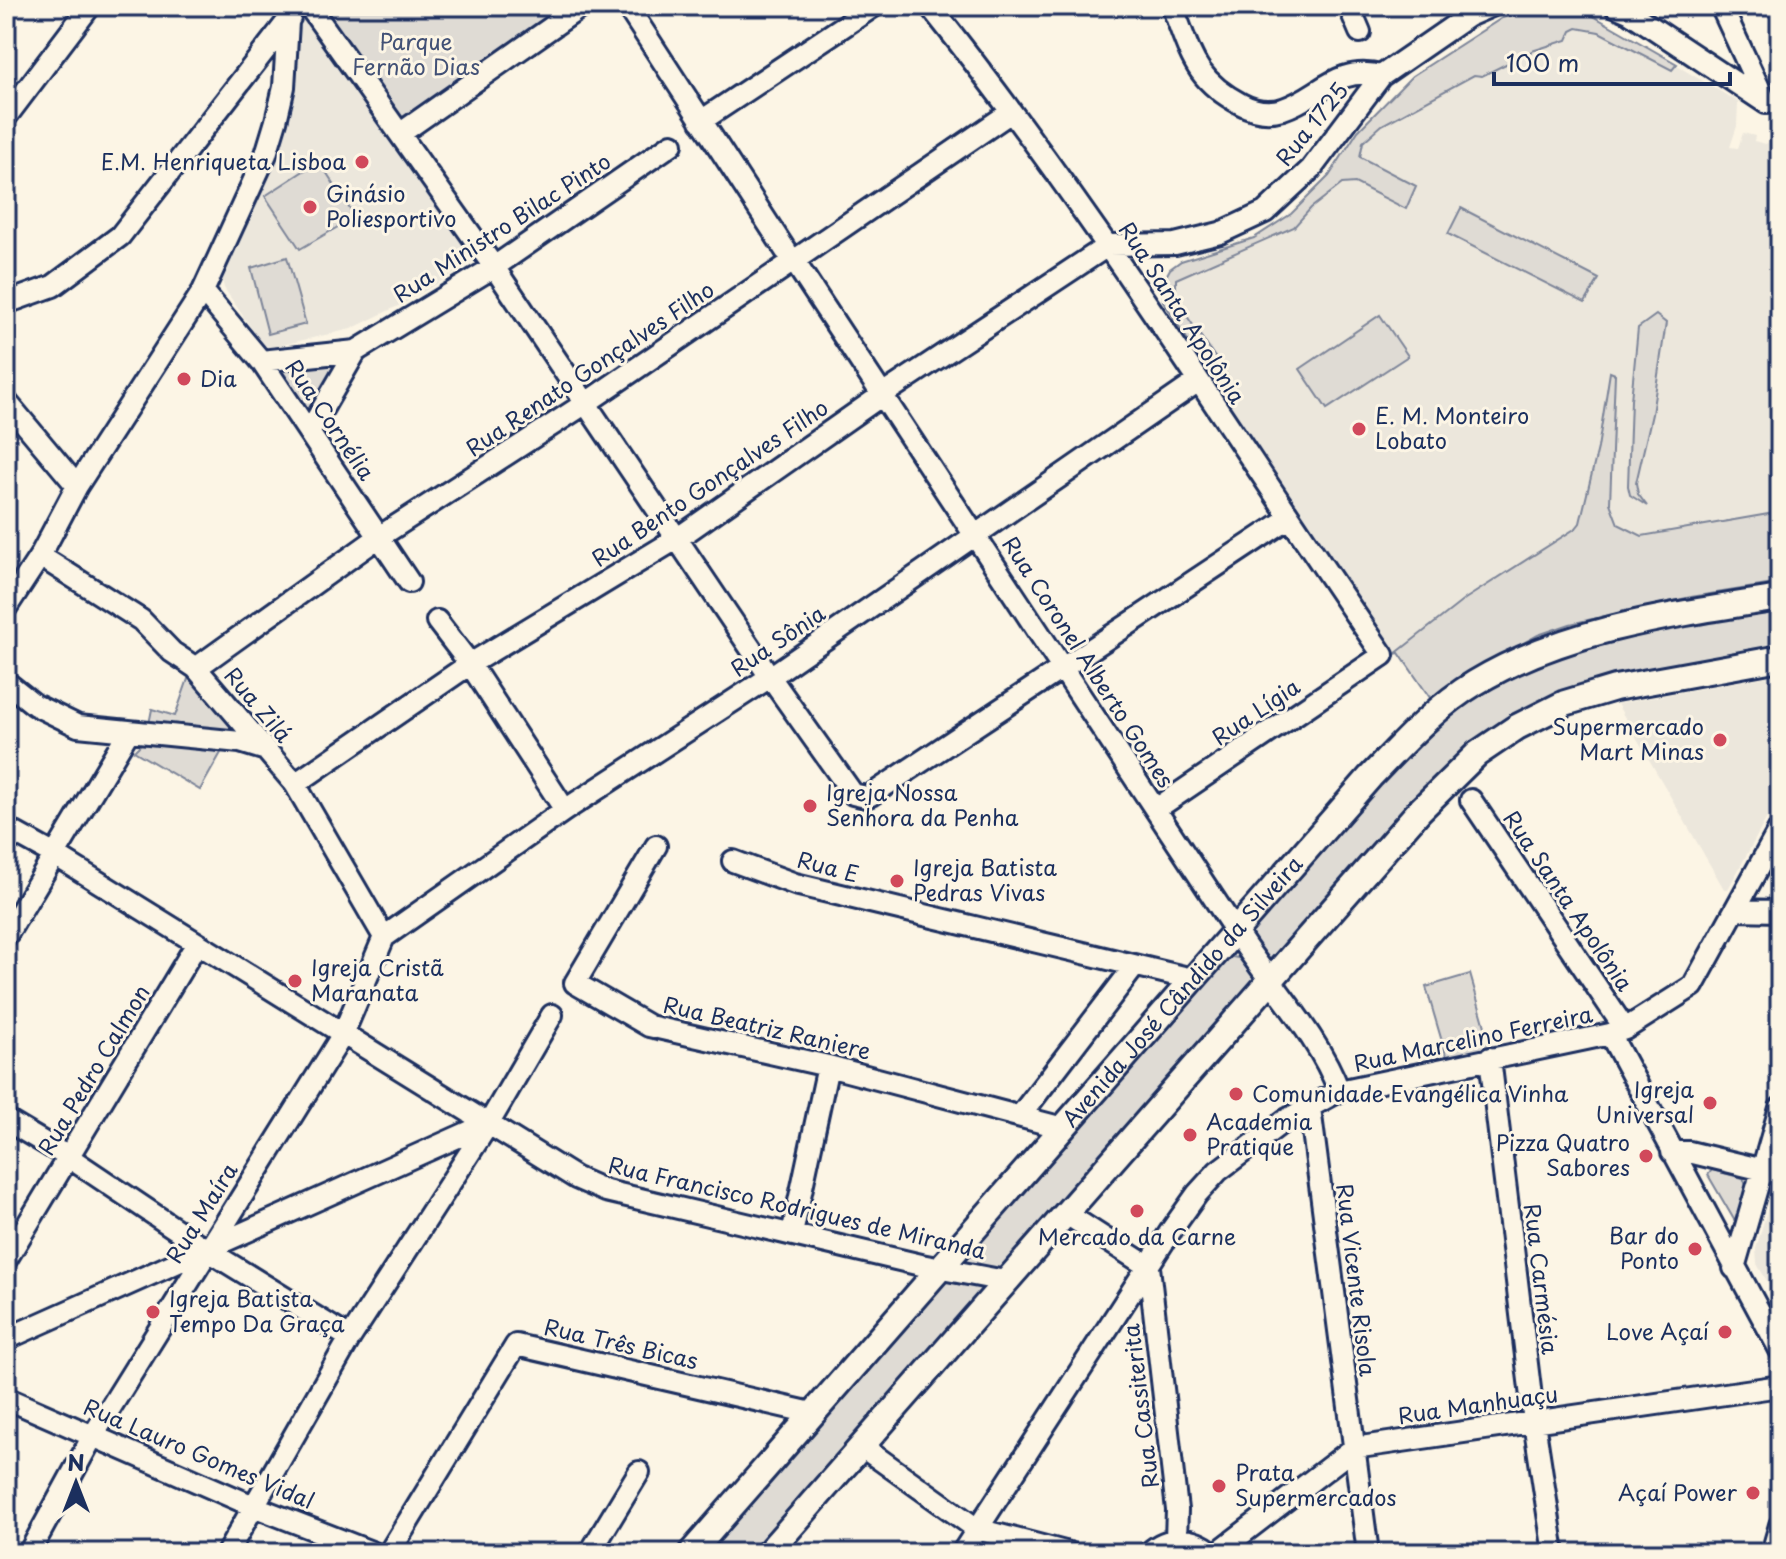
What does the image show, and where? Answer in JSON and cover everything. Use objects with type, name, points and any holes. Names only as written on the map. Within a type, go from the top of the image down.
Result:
[{"type":"main road","name":"Avenida José Cândido da Silveira","points":[[691,1553],[1236,929],[1400,746],[1448,702],[1473,684],[1556,644],[1591,634],[1780,598]]},
{"type":"main road","points":[[768,1553],[1419,811],[1477,754],[1565,703],[1615,688],[1780,658]]},
{"type":"street","points":[[6,117],[90,6]]},
{"type":"street","points":[[309,6],[494,267],[770,677],[848,789],[859,796],[871,795],[1289,518]]},
{"type":"street","points":[[401,133],[582,6]]},
{"type":"street","name":"Rua Coronel Alberto Gomes","points":[[627,6],[1270,979],[1332,1074],[1339,1091]]},
{"type":"street","points":[[701,121],[874,6]]},
{"type":"street","name":"Rua Santa Apolônia","points":[[930,6],[996,88],[1109,245],[1197,382],[1383,655]]},
{"type":"street","points":[[1172,6],[1205,80],[1217,92],[1248,108],[1265,112],[1284,109],[1344,76],[1366,72],[1381,76]]},
{"type":"street","points":[[1349,6],[1360,32]]},
{"type":"street","name":"Rua 1725","points":[[1109,245],[1175,244],[1220,233],[1265,212],[1311,169],[1381,76],[1468,16],[1491,6]]},
{"type":"street","points":[[1615,6],[1773,98]]},
{"type":"street","points":[[1721,6],[1773,98]]},
{"type":"street","points":[[6,608],[40,556],[77,486],[203,291],[266,154],[284,87],[290,12]]},
{"type":"street","points":[[6,303],[53,286],[120,236],[290,12]]},
{"type":"street","name":"Rua Renato Gonçalves Filho","points":[[196,668],[379,537],[586,403],[790,256],[1011,112]]},
{"type":"street","name":"Rua Ministro Bilac Pinto","points":[[261,361],[356,351],[494,267],[672,144]]},
{"type":"street","name":"Rua Bento Gonçalves Filho","points":[[295,784],[470,664],[678,538],[882,395],[1109,245]]},
{"type":"street","name":"Rua Cornélia","points":[[203,291],[261,361],[409,582]]},
{"type":"street","name":"Rua Ministro Bilac Pinto","points":[[309,432],[356,351]]},
{"type":"street","name":"Rua Sônia","points":[[384,937],[565,810],[770,677],[1197,382]]},
{"type":"street","points":[[6,401],[77,486]]},
{"type":"street","name":"Rua Zilá","points":[[40,556],[141,620],[172,652],[196,668],[295,784],[384,937]]},
{"type":"street","points":[[437,621],[470,664],[565,810]]},
{"type":"street","name":"Rua Lígia","points":[[1156,809],[1383,655]]},
{"type":"street","points":[[6,682],[35,705],[65,721],[92,729],[240,742],[263,749]]},
{"type":"street","points":[[6,936],[129,731]]},
{"type":"street","name":"Rua Santa Apolônia","points":[[1471,800],[1618,1032],[1672,1152],[1780,1350]]},
{"type":"street","name":"Rua Francisco Rodrigues de Miranda","points":[[6,828],[55,855],[566,1173],[606,1191],[921,1265],[1005,1281]]},
{"type":"street","name":"Rua Marcelino Ferreira","points":[[962,1553],[1197,1194],[1218,1171],[1284,1121],[1339,1091],[1618,1032],[1693,986],[1780,828]]},
{"type":"street","name":"Rua Beatriz Raniere","points":[[656,846],[575,983],[649,1026],[828,1066],[1063,1128]]},
{"type":"street","name":"Rua E","points":[[733,861],[795,884],[1192,979]]},
{"type":"street","points":[[1735,910],[1780,911]]},
{"type":"street","name":"Rua Maíra","points":[[29,1553],[94,1434],[343,1034],[384,937]]},
{"type":"street","name":"Rua Pedro Calmon","points":[[6,1260],[196,945]]},
{"type":"street","points":[[1020,1116],[1134,967]]},
{"type":"street","points":[[227,1553],[350,1338],[489,1123],[552,1015]]},
{"type":"street","name":"Rua Carmésia","points":[[1490,1058],[1534,1422],[1554,1553]]},
{"type":"street","points":[[792,1234],[828,1066]]},
{"type":"street","name":"Rua Vicente Risola","points":[[1310,1108],[1368,1553]]},
{"type":"street","points":[[1734,1268],[1772,1172],[1780,1108]]},
{"type":"street","points":[[6,1120],[350,1338]]},
{"type":"street","points":[[6,1339],[489,1123]]},
{"type":"street","points":[[1672,1152],[1689,1152],[1772,1172]]},
{"type":"street","points":[[1065,1213],[1149,1267]]},
{"type":"street","name":"Rua Cassiterita","points":[[1149,1267],[1177,1510],[1176,1539]]},
{"type":"street","name":"Rua Três Bicas","points":[[389,1553],[516,1345],[812,1413]]},
{"type":"street","name":"Rua Manhuaçu","points":[[1215,1553],[1354,1448],[1780,1386]]},
{"type":"street","name":"Rua Lauro Gomes Vidal","points":[[6,1398],[253,1506],[374,1553]]},
{"type":"street","points":[[861,1446],[977,1529],[1069,1553]]},
{"type":"street","points":[[590,1553],[639,1472]]},
{"type":"street","points":[[1772,1553],[1780,1525]]},
{"type":"street","points":[[1149,1553],[1163,1543],[1176,1539],[1204,1545],[1215,1553]]},
{"type":"shaded area","points":[[1538,8],[1588,13],[1738,102],[1737,126],[1730,147],[1738,148],[1743,133],[1755,136],[1754,141],[1765,144],[1778,138],[1777,128],[1780,124],[1780,583],[1691,597],[1570,624],[1538,635],[1478,668],[1433,702],[1399,653],[1395,654],[1387,646],[1173,320],[1163,301],[1162,290],[1170,269],[1181,261],[1254,238],[1292,214],[1329,176],[1358,131],[1412,76],[1502,18]]},
{"type":"shaded area","points":[[306,15],[326,36],[472,258],[470,264],[406,302],[351,329],[269,348],[262,344],[224,288],[222,279],[282,142],[295,83],[301,20]]},
{"type":"shaded area","name":"Supermercado Mart Minas","points":[[1780,674],[1780,798],[1728,889],[1724,889],[1617,704]]},
{"type":"shaded area","points":[[1775,1183],[1780,1185],[1780,1303],[1757,1264],[1756,1249]]},
{"type":"green space","name":"Parque Fernão Dias","points":[[320,6],[569,6],[404,121]]},
{"type":"green space","points":[[1538,8],[1588,13],[1677,64],[1672,70],[1599,32],[1577,28],[1571,31],[1567,40],[1532,51],[1482,76],[1474,75],[1382,125],[1363,142],[1360,157],[1416,186],[1406,209],[1355,183],[1342,184],[1311,208],[1294,227],[1176,279],[1176,300],[1227,375],[1215,383],[1163,301],[1164,280],[1170,269],[1181,261],[1254,238],[1291,214],[1329,176],[1358,131],[1412,76],[1502,18]]},
{"type":"green space","name":"Ginásio Poliesportivo","points":[[319,161],[355,217],[300,249],[265,196]]},
{"type":"green space","points":[[1461,208],[1599,279],[1585,303],[1448,234]]},
{"type":"green space","points":[[287,257],[306,324],[268,334],[251,268]]},
{"type":"green space","points":[[1380,315],[1408,356],[1327,409],[1300,369]]},
{"type":"green space","points":[[1656,315],[1666,323],[1652,414],[1636,483],[1638,494],[1647,506],[1630,495],[1628,486],[1631,400],[1638,328]]},
{"type":"green space","points":[[345,356],[310,415],[280,377],[278,367]]},
{"type":"green space","points":[[1610,372],[1615,374],[1610,503],[1618,524],[1642,536],[1780,512],[1780,583],[1691,597],[1570,624],[1538,635],[1478,668],[1433,702],[1399,653],[1395,654],[1465,599],[1580,523],[1598,448]]},
{"type":"green space","points":[[1777,606],[1774,617],[1780,649],[1525,714],[1272,965],[1249,931],[1286,886],[1437,722],[1508,675],[1604,640]]},
{"type":"green space","points":[[188,679],[202,687],[242,735],[148,729],[152,709],[175,716]]},
{"type":"green space","points":[[141,744],[222,751],[200,790],[134,751]]},
{"type":"green space","points":[[1227,956],[1243,959],[1256,981],[1004,1269],[956,1262]]},
{"type":"green space","points":[[1470,974],[1492,1051],[1448,1062],[1426,987]]},
{"type":"green space","points":[[1712,1170],[1743,1178],[1747,1187],[1736,1223],[1708,1175]]},
{"type":"green space","points":[[943,1276],[990,1286],[755,1553],[702,1553]]},
{"type":"place","name":"E.M. Henriqueta Lisboa","points":[[362,162]]},
{"type":"place","name":"Ginásio Poliesportivo","points":[[310,207]]},
{"type":"place","name":"Dia","points":[[184,379]]},
{"type":"place","name":"E. M. Monteiro Lobato","points":[[1359,429]]},
{"type":"place","name":"Supermercado Mart Minas","points":[[1720,740]]},
{"type":"place","name":"Igreja Nossa Senhora da Penha","points":[[810,806]]},
{"type":"place","name":"Igreja Batista Pedras Vivas","points":[[897,881]]},
{"type":"place","name":"Igreja Cristã Maranata","points":[[295,981]]},
{"type":"place","name":"Comunidade Evangélica Vinha","points":[[1236,1094]]},
{"type":"place","name":"Igreja Universal","points":[[1710,1103]]},
{"type":"place","name":"Academia Pratique","points":[[1190,1135]]},
{"type":"place","name":"Pizza Quatro Sabores","points":[[1646,1156]]},
{"type":"place","name":"Mercado da Carne","points":[[1137,1211]]},
{"type":"place","name":"Bar do Ponto","points":[[1695,1249]]},
{"type":"place","name":"Igreja Batista Tempo Da Graça","points":[[153,1312]]},
{"type":"place","name":"Love Açaí","points":[[1725,1332]]},
{"type":"place","name":"Prata Supermercados","points":[[1219,1486]]},
{"type":"place","name":"Açaí Power","points":[[1753,1493]]}]
